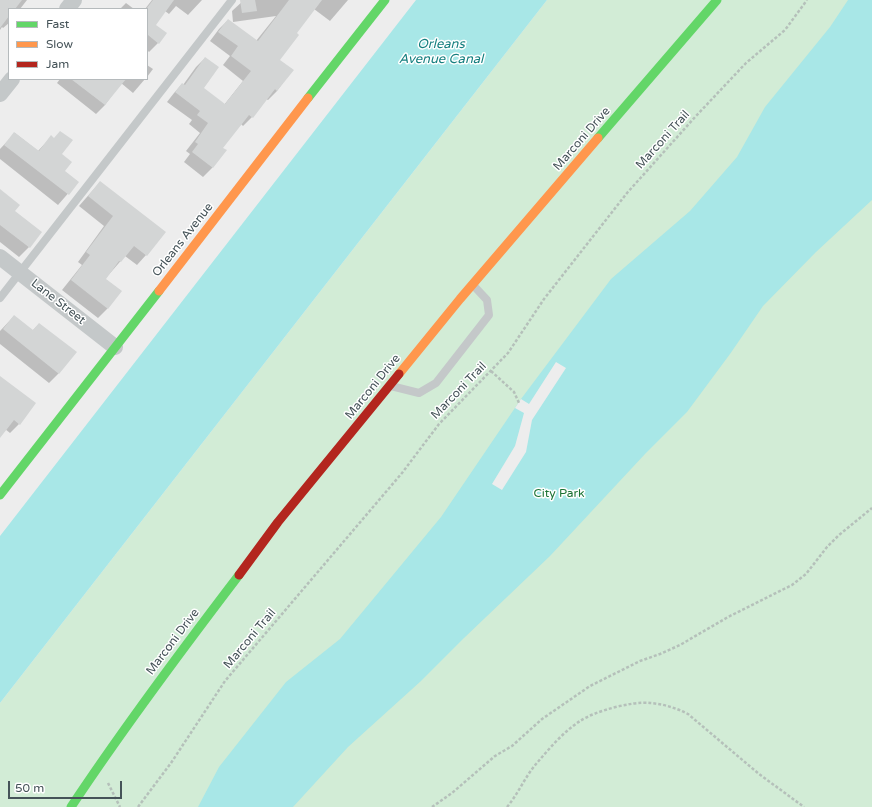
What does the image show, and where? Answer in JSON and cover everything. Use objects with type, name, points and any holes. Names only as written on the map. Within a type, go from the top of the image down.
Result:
[{"type":"street","points":[[68,8],[74,0]]},
{"type":"street","name":"Orleans Avenue","points":[[0,495],[385,0]]},
{"type":"street","name":"Marconi Drive","points":[[71,807],[96,769],[168,669],[278,522],[473,285],[717,0]]},
{"type":"street","points":[[0,94],[11,80]]},
{"type":"street","name":"Lane Street","points":[[0,257],[115,347]]},
{"type":"lane","points":[[0,298],[232,0]]},
{"type":"lane","points":[[390,385],[419,393],[436,383],[489,315],[486,300],[473,285]]},
{"type":"path","name":"Marconi Trail","points":[[138,807],[170,763],[225,681],[402,473],[439,424],[508,353],[544,299],[627,193],[746,63],[785,30],[807,0]]},
{"type":"path","points":[[491,372],[514,392],[519,403]]},
{"type":"path","points":[[432,807],[452,793],[495,756],[512,746],[542,719],[590,686],[680,645],[728,617],[792,585],[806,574],[827,547],[839,535],[872,508]]},
{"type":"path","points":[[507,807],[535,765],[565,732],[580,720],[597,712],[649,702],[675,708],[688,714],[760,774],[804,807]]},
{"type":"path","points":[[96,769],[109,784],[120,807]]},
{"type":"green space","name":"City Park","points":[[547,0],[872,0],[872,807],[0,807],[0,703]]},
{"type":"water","name":"Orleans Avenue Canal","points":[[416,0],[547,0],[0,703],[0,536]]},
{"type":"water","points":[[848,0],[872,0],[872,200],[816,252],[763,306],[687,412],[645,454],[550,556],[421,681],[348,747],[293,807],[198,807],[219,767],[286,682],[340,639],[441,517],[521,399],[611,279],[690,211],[737,157],[765,107],[830,27]]},
{"type":"pier","points":[[556,362],[566,368],[532,420],[526,452],[502,490],[492,484],[515,446],[524,413],[515,408],[521,399],[529,404]]},
{"type":"building","points":[[0,0],[22,0],[16,8],[8,8],[8,17],[0,28]]},
{"type":"building","points":[[153,0],[174,0],[156,25],[167,33],[159,44],[148,35],[147,8]]},
{"type":"building","points":[[240,0],[255,0],[257,11],[242,13]]},
{"type":"building","points":[[289,0],[322,0],[297,33],[299,35],[280,60],[294,70],[277,91],[275,89],[253,118],[249,115],[223,148],[227,150],[213,168],[192,152],[198,144],[195,142],[208,123],[197,115],[200,111],[175,92],[182,83],[185,85],[205,57],[219,67],[204,88],[225,104],[251,71],[231,56],[238,46],[218,32],[228,19],[258,41]]},
{"type":"building","points":[[72,80],[125,80],[105,105]]},
{"type":"building","points":[[60,131],[73,140],[62,154],[72,162],[65,171],[79,182],[69,195],[4,145],[14,132],[39,151],[51,135],[54,138]]},
{"type":"building","points":[[100,181],[166,232],[147,256],[134,246],[121,262],[119,261],[106,279],[122,291],[108,309],[71,280],[90,255],[86,252],[113,216],[88,196]]},
{"type":"building","points":[[0,189],[20,205],[15,211],[42,232],[30,248],[0,225]]},
{"type":"building","points":[[14,315],[33,330],[39,323],[77,352],[59,374],[3,329]]},
{"type":"building","points":[[0,376],[36,403],[20,425],[14,420],[0,438]]},
{"type":"traffic: fast","points":[[308,98],[385,0]]},
{"type":"traffic: fast","points":[[598,138],[717,0]]},
{"type":"traffic: fast","points":[[0,495],[159,291]]},
{"type":"traffic: fast","points":[[71,807],[111,748],[239,575]]},
{"type":"traffic: slow","points":[[159,291],[308,98]]},
{"type":"traffic: slow","points":[[399,374],[460,299],[598,138]]},
{"type":"traffic: jam","points":[[239,575],[278,522],[399,374]]}]
